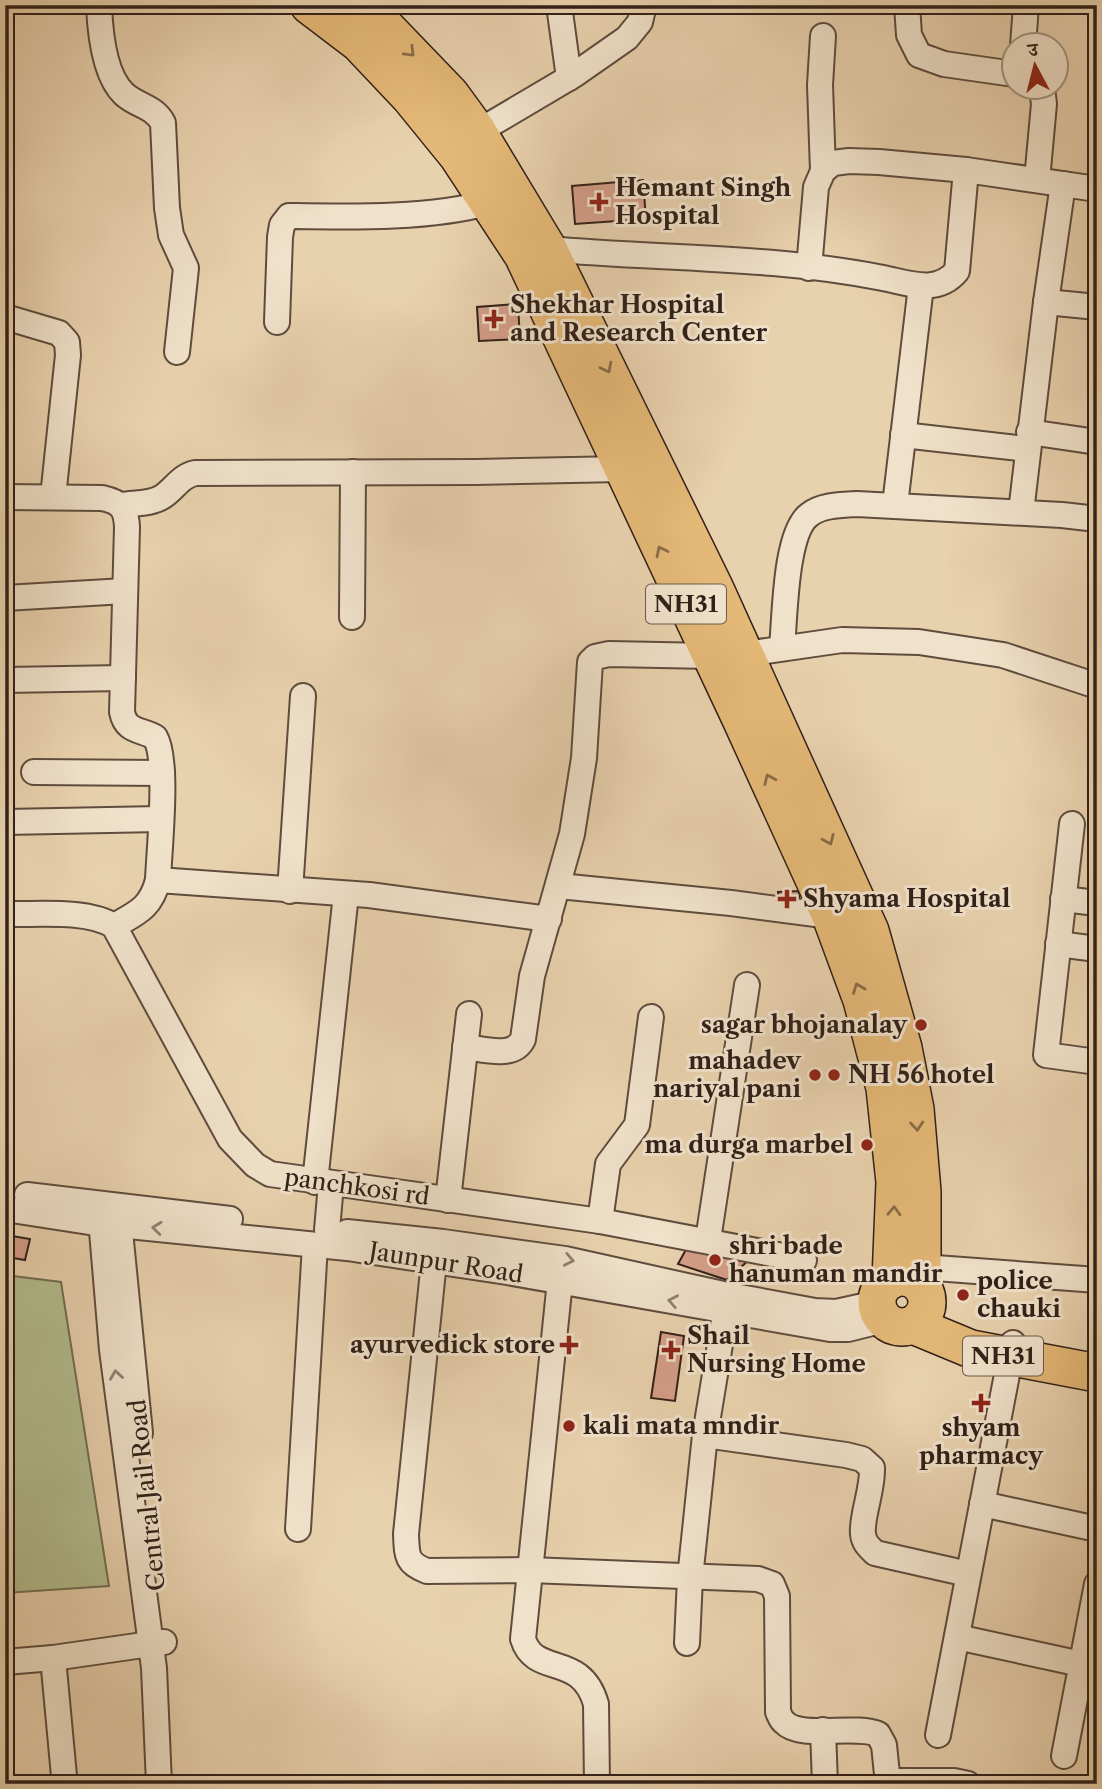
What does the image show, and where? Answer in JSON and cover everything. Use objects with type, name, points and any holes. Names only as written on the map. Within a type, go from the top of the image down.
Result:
[{"type":"highway","name":"NH31","points":[[309,5],[359,43],[410,97],[464,139],[548,249],[696,551],[728,655],[862,1000],[885,1088],[905,1299]]},
{"type":"highway","name":"NH31","points":[[360,5],[372,13],[450,94],[464,139],[490,202],[523,255],[622,469],[728,655],[870,931],[903,1048],[915,1108],[922,1192],[905,1299]]},
{"type":"highway","name":"NH31","points":[[905,1299],[948,1324],[1012,1350],[1097,1373]]},
{"type":"highway","name":"NH31","points":[[1012,1350],[1097,1358]]},
{"type":"street","points":[[99,5],[103,47],[117,84],[123,93],[158,114],[163,123],[171,235],[186,268],[177,352]]},
{"type":"street","points":[[559,5],[569,78]]},
{"type":"street","points":[[464,139],[569,78],[627,38],[640,23],[644,5]]},
{"type":"street","points":[[907,5],[909,35],[919,55],[944,64],[1000,72]]},
{"type":"street","points":[[1024,32],[1026,5]]},
{"type":"street","points":[[822,36],[820,85],[823,171]]},
{"type":"street","points":[[1037,180],[1044,102]]},
{"type":"street","points":[[809,268],[816,187],[823,171],[832,163],[849,161],[966,170],[1063,184],[1096,185]]},
{"type":"street","points":[[548,249],[809,268],[864,274],[921,286],[937,285],[950,280],[957,271],[966,170]]},
{"type":"street","points":[[1020,512],[1045,302],[1063,184]]},
{"type":"street","points":[[277,322],[280,237],[282,225],[289,216],[327,218],[458,210],[490,202]]},
{"type":"street","points":[[895,505],[921,286]]},
{"type":"street","points":[[1045,302],[1097,307]]},
{"type":"street","points":[[5,317],[59,333],[67,342],[68,355],[52,497]]},
{"type":"street","points":[[903,435],[1097,442]]},
{"type":"street","points":[[5,498],[103,498],[122,505],[150,502],[162,497],[185,475],[195,473],[622,469]]},
{"type":"street","points":[[352,617],[353,472]]},
{"type":"street","points":[[782,648],[792,543],[798,526],[810,514],[832,506],[857,504],[1020,512],[1097,519]]},
{"type":"street","points":[[5,914],[86,916],[102,919],[114,926],[146,906],[154,896],[158,880],[162,774],[160,745],[155,737],[130,728],[124,722],[127,527],[122,505]]},
{"type":"street","points":[[5,598],[125,591]]},
{"type":"street","points":[[465,1047],[513,1050],[523,1039],[532,976],[572,834],[584,758],[590,662],[595,657],[609,654],[728,655],[842,640],[919,642],[1003,655],[1097,686]]},
{"type":"street","points":[[5,680],[123,678]]},
{"type":"street","points":[[290,891],[303,696]]},
{"type":"street","points":[[34,772],[162,774]]},
{"type":"street","points":[[5,822],[160,820]]},
{"type":"street","points":[[1072,824],[1046,1055],[1097,1062]]},
{"type":"street","points":[[158,880],[419,901],[549,919]]},
{"type":"street","points":[[559,887],[731,903],[831,916]]},
{"type":"street","points":[[298,1529],[346,894]]},
{"type":"street","points":[[1063,899],[1097,903]]},
{"type":"street","name":"panchkosi rd","points":[[114,926],[230,1139],[255,1165],[270,1174],[600,1221],[804,1260]]},
{"type":"street","points":[[1058,944],[1097,949]]},
{"type":"street","points":[[708,1240],[747,985]]},
{"type":"street","points":[[448,1200],[469,1014]]},
{"type":"street","points":[[600,1221],[608,1164],[637,1125],[651,1017]]},
{"type":"street","name":"Jaunpur Road","points":[[5,1192],[110,1215]]},
{"type":"street","name":"Jaunpur Road","points":[[5,1209],[110,1215],[321,1238],[443,1242],[565,1259],[830,1329],[848,1329],[905,1299],[1097,1280]]},
{"type":"street","name":"Central Jail Road","points":[[110,1215],[174,1784]]},
{"type":"street","name":"Jaunpur Road","points":[[321,1238],[434,1261],[727,1303]]},
{"type":"street","points":[[434,1261],[406,1534],[407,1555],[414,1566],[427,1571],[530,1570],[758,1579],[772,1584],[777,1596],[778,1712],[784,1724],[798,1730],[866,1729],[878,1734],[884,1745],[888,1783],[954,1781],[968,1784]]},
{"type":"street","points":[[560,1281],[523,1629],[527,1651],[534,1658],[573,1672],[586,1681],[592,1691],[596,1704],[597,1784]]},
{"type":"street","points":[[687,1643],[690,1578],[705,1435],[727,1303]]},
{"type":"street","points":[[938,1735],[1012,1350]]},
{"type":"street","points":[[705,1435],[862,1459],[872,1468],[863,1533],[866,1545],[875,1553],[968,1574]]},
{"type":"street","points":[[982,1504],[1097,1529]]},
{"type":"street","points":[[1064,1756],[1097,1584]]},
{"type":"street","points":[[957,1637],[1081,1664]]},
{"type":"street","points":[[5,1662],[157,1643],[159,1784]]},
{"type":"street","points":[[53,1658],[64,1776],[61,1784]]},
{"type":"street","points":[[823,1730],[825,1784]]},
{"type":"green space","points":[[5,1275],[61,1282],[109,1586],[5,1593]]},
{"type":"building","points":[[643,180],[646,219],[575,224],[572,186]]},
{"type":"building","points":[[518,304],[520,339],[479,341],[477,307]]},
{"type":"building","points":[[799,891],[799,904],[779,905],[778,892]]},
{"type":"building","points":[[12,1236],[30,1239],[25,1260],[7,1257]]},
{"type":"building","name":"shri bade hanuman mandir","points":[[689,1244],[753,1256],[727,1280],[678,1264]]},
{"type":"building","points":[[661,1332],[684,1336],[675,1401],[651,1398]]},
{"type":"place","name":"Hemant Singh Hospital","points":[[599,202]]},
{"type":"place","name":"Shekhar Hospital and Research Center","points":[[494,319]]},
{"type":"place","name":"Shyama Hospital","points":[[787,899]]},
{"type":"place","name":"sagar bhojanalay","points":[[921,1025]]},
{"type":"place","name":"mahadev nariyal pani","points":[[815,1075]]},
{"type":"place","name":"NH 56 hotel","points":[[834,1075]]},
{"type":"place","name":"ma durga marbel","points":[[867,1145]]},
{"type":"place","name":"shri bade hanuman mandir","points":[[715,1260]]},
{"type":"place","name":"police chauki","points":[[963,1295]]},
{"type":"place","name":"ayurvedick store","points":[[569,1345]]},
{"type":"place","name":"Shail Nursing Home","points":[[671,1350]]},
{"type":"place","name":"shyam pharmacy","points":[[981,1403]]},
{"type":"place","name":"kali mata mndir","points":[[569,1426]]}]
